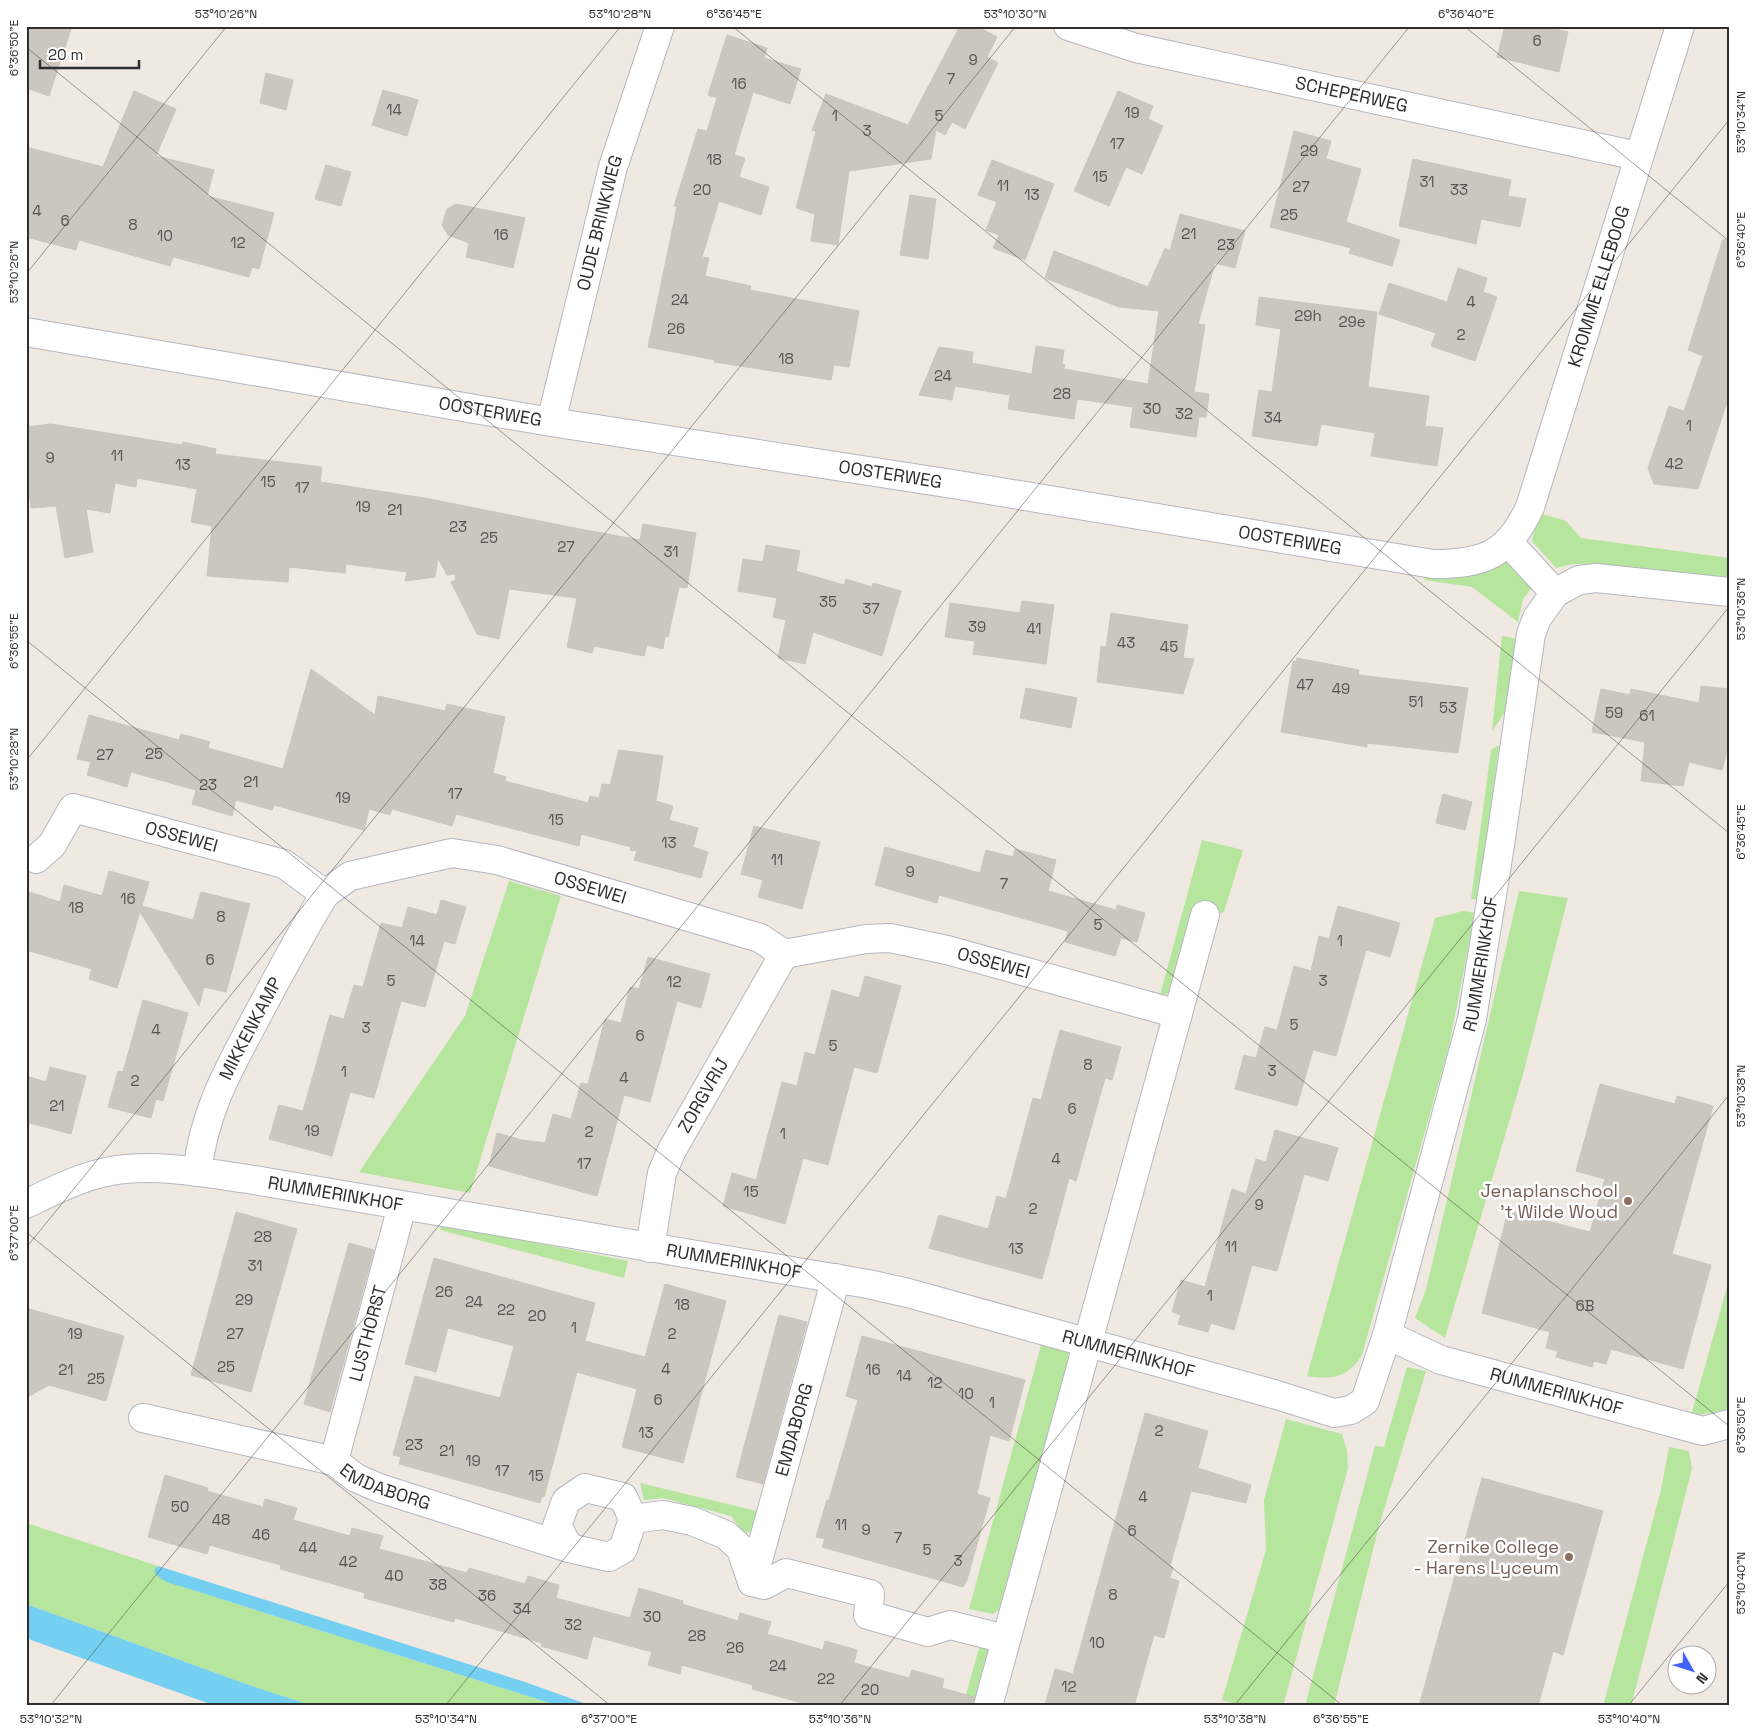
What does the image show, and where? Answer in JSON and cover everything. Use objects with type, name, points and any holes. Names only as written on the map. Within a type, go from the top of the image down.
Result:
[{"type":"street","name":"OUDE BRINKWEG","points":[[551,422],[613,167],[660,26]]},
{"type":"street","name":"SCHEPERWEG","points":[[1068,26],[1136,48],[1638,156]]},
{"type":"street","name":"KROMME ELLEBOOG","points":[[1509,543],[1524,520],[1535,493],[1638,156],[1680,26]]},
{"type":"street","name":"OOSTERWEG","points":[[26,332],[551,422],[968,486],[1433,564],[1456,564],[1479,559],[1509,543]]},
{"type":"street","points":[[1509,543],[1555,593],[1579,580],[1596,578],[1729,592]]},
{"type":"street","name":"RUMMERINKHOF","points":[[26,1204],[84,1178],[112,1171],[156,1169],[197,1172],[836,1278],[908,1293],[1277,1395],[1334,1413],[1351,1410],[1365,1402],[1387,1335],[1472,1019],[1531,634],[1537,618],[1555,593]]},
{"type":"street","name":"OSSEWEI","points":[[36,859],[52,845],[73,808],[284,864],[325,894],[350,876],[452,854],[497,860],[760,938],[784,954],[866,939],[890,938],[947,950],[1178,1014]]},
{"type":"street","name":"MIKKENKAMP","points":[[197,1172],[208,1117],[223,1078],[325,894]]},
{"type":"street","points":[[988,1706],[1205,915]]},
{"type":"street","name":"ZORGVRIJ","points":[[650,1248],[662,1173],[725,1055],[784,954]]},
{"type":"street","name":"LUSTHORST","points":[[334,1461],[402,1206]]},
{"type":"street","name":"EMDABORG","points":[[752,1582],[836,1278]]},
{"type":"street","name":"RUMMERINKHOF","points":[[1387,1335],[1441,1360],[1703,1431],[1729,1424]]},
{"type":"street","name":"EMDABORG","points":[[143,1418],[334,1461],[356,1478],[379,1488],[568,1548],[609,1558],[624,1549],[634,1519]]},
{"type":"street","points":[[568,1548],[557,1526],[566,1501],[585,1488],[623,1497],[634,1519],[663,1515],[692,1521],[726,1535],[741,1549],[752,1582],[764,1585],[786,1573],[870,1594],[868,1615],[928,1632],[950,1625],[1006,1638]]},
{"type":"green space","points":[[1538,513],[1566,521],[1581,538],[1729,558],[1729,580],[1596,564],[1573,564],[1556,568],[1532,541]]},
{"type":"green space","points":[[1505,552],[1534,585],[1523,599],[1518,622],[1472,587],[1424,580],[1427,573]]},
{"type":"green space","points":[[1502,636],[1518,639],[1506,711],[1492,731]]},
{"type":"green space","points":[[1499,745],[1479,900],[1471,899],[1491,750]]},
{"type":"green space","points":[[1202,840],[1243,850],[1224,912],[1216,914],[1172,988],[1167,994],[1160,995]]},
{"type":"green space","points":[[509,881],[561,896],[470,1193],[359,1172],[465,1016]]},
{"type":"green space","points":[[1519,891],[1568,898],[1522,1078],[1445,1338],[1415,1318],[1426,1290]]},
{"type":"green space","points":[[1463,911],[1475,913],[1449,1046],[1362,1355],[1351,1369],[1339,1376],[1324,1378],[1307,1376],[1435,918]]},
{"type":"green space","points":[[441,1224],[628,1261],[624,1278],[440,1230]]},
{"type":"green space","points":[[1729,1280],[1729,1410],[1691,1416]]},
{"type":"green space","points":[[1043,1338],[1068,1351],[1069,1359],[999,1610],[993,1614],[969,1609]]},
{"type":"green space","points":[[1407,1367],[1426,1371],[1379,1526],[1334,1706],[1305,1706],[1375,1446],[1384,1447]]},
{"type":"green space","points":[[1286,1419],[1342,1434],[1347,1450],[1348,1468],[1283,1706],[1242,1706],[1222,1700],[1266,1550],[1264,1500]]},
{"type":"green space","points":[[1669,1447],[1689,1451],[1692,1469],[1631,1706],[1603,1706],[1661,1490]]},
{"type":"green space","points":[[640,1483],[757,1511],[753,1529],[748,1533],[742,1531],[731,1516],[663,1498],[644,1500]]},
{"type":"green space","points":[[26,1523],[158,1566],[154,1570],[183,1587],[559,1706],[313,1706],[246,1684],[26,1604]]},
{"type":"green space","points":[[980,1644],[988,1646],[990,1652],[974,1706],[963,1706]]},
{"type":"water","points":[[158,1566],[525,1682],[592,1706],[559,1706],[175,1585],[166,1582],[156,1574],[154,1570]]},
{"type":"water","points":[[26,1604],[246,1684],[313,1706],[216,1706],[31,1640],[26,1637]]},
{"type":"building","points":[[26,26],[72,26],[49,96],[26,88]]},
{"type":"building","points":[[960,26],[976,26],[997,37],[987,57],[998,63],[965,129],[952,122],[945,135],[936,130],[931,159],[849,171],[838,245],[811,241],[815,214],[796,208],[816,131],[812,130],[826,94],[908,125]]},
{"type":"building","points":[[1505,26],[1543,26],[1568,32],[1559,72],[1497,57]]},
{"type":"building","points":[[727,35],[767,48],[764,58],[801,69],[790,104],[753,92],[734,155],[745,158],[739,177],[769,187],[761,215],[719,201],[702,257],[709,258],[705,276],[751,286],[750,290],[859,311],[849,367],[834,365],[831,380],[714,362],[715,360],[648,347],[677,207],[674,206],[698,129],[707,131],[717,98],[708,95]]},
{"type":"building","points":[[266,73],[293,80],[286,110],[260,103]]},
{"type":"building","points":[[383,90],[418,100],[407,136],[372,125]]},
{"type":"building","points":[[134,91],[176,109],[156,156],[214,170],[207,196],[274,213],[259,269],[252,267],[249,277],[173,257],[170,266],[79,240],[76,250],[26,237],[26,147],[103,167]]},
{"type":"building","points":[[1118,91],[1153,106],[1148,119],[1163,126],[1142,174],[1126,167],[1109,206],[1074,191]]},
{"type":"building","points":[[1294,131],[1331,141],[1326,159],[1361,169],[1346,222],[1400,240],[1392,266],[1349,253],[1351,248],[1270,227]]},
{"type":"building","points":[[1413,159],[1511,180],[1508,196],[1526,199],[1520,227],[1481,219],[1476,244],[1399,226]]},
{"type":"building","points":[[992,160],[1054,184],[1025,260],[993,248],[999,235],[986,230],[997,202],[978,195]]},
{"type":"building","points":[[326,165],[351,172],[341,206],[315,199]]},
{"type":"building","points":[[910,195],[936,199],[928,259],[900,255]]},
{"type":"building","points":[[456,204],[525,218],[513,268],[466,257],[469,243],[448,235],[442,225],[447,209]]},
{"type":"building","points":[[1180,214],[1245,231],[1235,268],[1215,263],[1198,324],[1205,325],[1194,392],[1209,394],[1206,417],[1199,417],[1196,437],[1130,427],[1133,407],[1077,399],[1074,419],[1008,409],[1010,395],[955,386],[952,400],[919,395],[939,347],[973,352],[972,363],[1032,374],[1036,346],[1064,350],[1062,364],[1065,365],[1064,369],[1148,384],[1159,311],[1119,307],[1045,278],[1054,251],[1148,287],[1165,248],[1170,251]]},
{"type":"building","points":[[1723,239],[1729,240],[1729,396],[1698,489],[1654,484],[1648,468],[1669,406],[1684,411],[1703,356],[1688,350]]},
{"type":"building","points":[[1458,268],[1487,278],[1483,292],[1497,297],[1475,361],[1431,346],[1436,333],[1379,314],[1389,283],[1447,302]]},
{"type":"building","points":[[1259,297],[1377,312],[1368,387],[1429,396],[1425,426],[1443,428],[1437,466],[1371,456],[1375,433],[1321,424],[1317,446],[1252,436],[1259,390],[1272,392],[1281,329],[1256,325]]},
{"type":"building","points":[[51,424],[182,445],[183,442],[216,449],[215,454],[322,467],[320,482],[425,498],[640,540],[643,524],[696,533],[687,588],[679,587],[668,637],[665,636],[663,649],[647,645],[644,656],[594,646],[592,653],[567,647],[577,598],[509,589],[499,639],[477,634],[451,582],[456,580],[455,574],[447,575],[438,558],[435,577],[405,581],[407,572],[346,564],[345,573],[289,567],[288,582],[207,576],[212,526],[191,522],[197,489],[137,478],[136,487],[115,483],[110,513],[86,509],[93,552],[65,558],[56,506],[31,508],[26,464],[26,427]]},
{"type":"building","points":[[766,545],[800,551],[796,571],[844,585],[846,579],[872,587],[873,583],[901,591],[882,656],[813,632],[805,664],[778,658],[786,620],[773,617],[777,598],[738,591],[743,559],[763,562]]},
{"type":"building","points":[[1022,601],[1054,605],[1046,664],[973,654],[975,641],[945,637],[950,603],[1020,613]]},
{"type":"building","points":[[1111,613],[1188,625],[1183,658],[1194,659],[1183,694],[1097,682],[1101,646],[1106,647]]},
{"type":"building","points":[[1297,658],[1359,670],[1358,675],[1468,688],[1458,753],[1367,743],[1367,747],[1281,732],[1293,661],[1296,662]]},
{"type":"building","points":[[311,669],[375,715],[378,696],[445,711],[447,704],[505,717],[493,773],[506,777],[505,781],[588,803],[590,796],[599,798],[602,784],[610,785],[619,750],[663,756],[656,801],[673,806],[669,820],[698,828],[693,847],[708,852],[701,878],[634,860],[637,851],[630,850],[631,847],[581,834],[579,846],[456,814],[452,826],[392,809],[390,815],[369,809],[364,830],[274,805],[272,810],[236,800],[232,816],[192,804],[196,790],[131,772],[127,787],[87,775],[91,762],[77,759],[89,715],[179,740],[181,734],[196,738],[210,742],[208,748],[283,769]]},
{"type":"building","points":[[1701,686],[1729,689],[1729,744],[1722,770],[1689,762],[1683,786],[1641,781],[1645,742],[1592,732],[1601,689],[1630,695],[1631,689],[1699,703]]},
{"type":"building","points":[[1026,688],[1077,698],[1071,728],[1020,718]]},
{"type":"building","points":[[1443,794],[1472,802],[1465,830],[1436,823]]},
{"type":"building","points":[[754,826],[820,842],[802,909],[758,897],[763,880],[741,874]]},
{"type":"building","points":[[885,847],[980,873],[986,850],[1013,857],[1015,849],[1056,860],[1048,891],[1116,910],[1117,905],[1145,913],[1137,942],[1121,938],[1115,956],[1065,942],[1068,931],[939,895],[937,903],[875,885]]},
{"type":"building","points":[[109,871],[149,882],[142,906],[193,920],[201,892],[250,904],[226,992],[204,987],[199,1006],[140,912],[117,988],[89,979],[92,969],[26,950],[26,891],[60,902],[64,885],[102,896]]},
{"type":"building","points":[[441,900],[466,907],[455,944],[444,941],[425,1007],[401,1001],[374,1098],[350,1092],[332,1156],[269,1139],[279,1105],[303,1111],[330,1015],[344,1019],[354,985],[363,987],[381,923],[402,928],[408,907],[437,915]]},
{"type":"building","points":[[1338,906],[1400,923],[1390,957],[1366,950],[1336,1056],[1313,1050],[1297,1106],[1235,1089],[1244,1055],[1256,1058],[1265,1027],[1277,1030],[1294,966],[1311,971],[1319,936],[1329,939]]},
{"type":"building","points":[[648,957],[710,974],[701,1008],[677,1001],[650,1102],[624,1095],[597,1196],[489,1166],[497,1133],[522,1140],[545,1143],[553,1114],[571,1119],[581,1083],[588,1084],[605,1019],[621,1023],[630,987],[639,989]]},
{"type":"building","points":[[865,976],[901,986],[877,1073],[854,1067],[828,1165],[803,1158],[785,1224],[723,1206],[732,1173],[756,1180],[782,1082],[797,1086],[805,1052],[815,1055],[832,990],[859,998]]},
{"type":"building","points":[[143,1000],[188,1013],[163,1101],[156,1099],[151,1118],[108,1107],[118,1071],[123,1072]]},
{"type":"building","points":[[1060,1030],[1121,1047],[1112,1080],[1105,1078],[1076,1181],[1069,1178],[1042,1279],[929,1248],[939,1215],[988,1229],[997,1196],[1006,1199],[1033,1098],[1041,1100]]},
{"type":"building","points":[[50,1067],[86,1076],[71,1134],[26,1122],[26,1076],[46,1082]]},
{"type":"building","points":[[1600,1084],[1675,1104],[1677,1096],[1713,1106],[1672,1254],[1711,1265],[1683,1369],[1611,1349],[1606,1364],[1594,1361],[1592,1367],[1556,1357],[1558,1351],[1546,1348],[1550,1332],[1482,1313],[1508,1211],[1590,1232],[1605,1179],[1576,1171]]},
{"type":"building","points":[[1275,1130],[1338,1148],[1328,1181],[1304,1174],[1277,1271],[1252,1265],[1234,1330],[1211,1323],[1208,1332],[1178,1324],[1181,1315],[1172,1312],[1181,1280],[1205,1287],[1232,1189],[1246,1194],[1256,1159],[1266,1162]]},
{"type":"building","points":[[236,1212],[297,1229],[251,1392],[191,1375]]},
{"type":"building","points":[[349,1243],[374,1250],[330,1412],[304,1404]]},
{"type":"building","points":[[434,1258],[595,1303],[585,1341],[645,1357],[665,1284],[726,1301],[683,1463],[622,1447],[637,1389],[577,1372],[544,1497],[542,1496],[540,1503],[399,1464],[401,1457],[393,1455],[415,1376],[500,1398],[514,1346],[448,1328],[436,1372],[405,1364]]},
{"type":"building","points":[[26,1308],[124,1336],[106,1401],[49,1385],[26,1398]]},
{"type":"building","points":[[779,1315],[807,1322],[763,1484],[736,1477]]},
{"type":"building","points":[[862,1336],[1025,1380],[1009,1441],[990,1435],[977,1494],[990,1498],[967,1580],[963,1587],[822,1547],[825,1539],[816,1537],[827,1500],[829,1500],[858,1400],[846,1396]]},
{"type":"building","points":[[1145,1413],[1208,1431],[1198,1468],[1251,1485],[1246,1503],[1191,1491],[1170,1566],[1173,1567],[1170,1578],[1179,1581],[1164,1638],[1154,1635],[1134,1706],[1045,1706],[1055,1669],[1073,1674]]},
{"type":"building","points":[[165,1475],[208,1488],[207,1491],[263,1507],[265,1499],[297,1508],[293,1520],[350,1536],[352,1528],[383,1536],[379,1549],[467,1573],[469,1568],[525,1584],[528,1576],[559,1585],[556,1598],[630,1618],[639,1588],[683,1601],[682,1604],[738,1621],[740,1613],[771,1622],[767,1634],[823,1650],[825,1641],[857,1650],[854,1663],[909,1678],[912,1670],[944,1679],[942,1688],[974,1697],[973,1706],[813,1706],[752,1689],[753,1685],[682,1665],[680,1674],[648,1665],[652,1652],[593,1636],[587,1659],[541,1646],[542,1643],[455,1618],[454,1622],[364,1598],[365,1593],[280,1569],[281,1565],[210,1545],[207,1554],[148,1537]]},
{"type":"building","points":[[1482,1478],[1603,1511],[1563,1655],[1553,1651],[1538,1706],[1419,1706]]},
{"type":"place","name":"Jenaplanschool 't Wilde Woud","points":[[1628,1201]]},
{"type":"place","name":"Zernike College - Harens Lyceum","points":[[1569,1557]]}]
